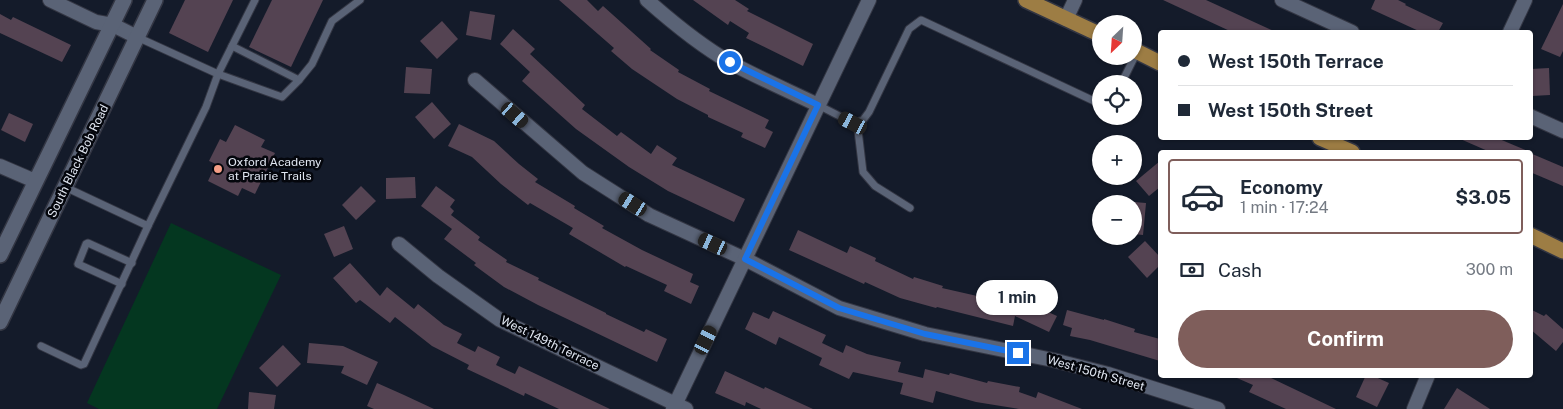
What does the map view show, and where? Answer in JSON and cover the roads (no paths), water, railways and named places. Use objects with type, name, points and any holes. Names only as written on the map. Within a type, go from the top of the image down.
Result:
[{"type":"main road","points":[[0,255],[124,0]]},
{"type":"main road","name":"South Black Bob Road","points":[[0,322],[155,0]]},
{"type":"main road","points":[[1026,0],[1092,31]]},
{"type":"main road","points":[[1142,54],[1158,61]]},
{"type":"main road","points":[[1324,140],[1347,150]]},
{"type":"main road","points":[[1533,236],[1563,251]]},
{"type":"street","points":[[50,0],[96,22],[113,25],[137,37]]},
{"type":"street","points":[[647,0],[664,16],[730,62],[818,105]]},
{"type":"street","points":[[678,407],[745,259],[868,0]]},
{"type":"street","points":[[1066,19],[1075,0]]},
{"type":"street","points":[[1282,0],[1300,4],[1348,30]]},
{"type":"street","points":[[1511,30],[1525,0]]},
{"type":"street","name":"West 150th Street","points":[[475,80],[583,173],[649,215],[745,259],[839,308],[925,334],[1053,360],[1108,374],[1218,409]]},
{"type":"street","points":[[1533,117],[1563,131]]},
{"type":"street","points":[[0,166],[35,182]]},
{"type":"street","name":"West 149th Terrace","points":[[399,244],[438,276],[500,320],[678,407]]},
{"type":"street","points":[[1414,409],[1427,378]]},
{"type":"lane","points":[[41,346],[81,365],[84,364],[206,107],[218,74],[255,0]]},
{"type":"lane","points":[[137,37],[218,74],[282,97],[300,80],[312,64],[332,21],[360,0]]},
{"type":"lane","points":[[818,105],[853,123],[863,120],[869,112],[909,29],[921,20],[1092,100]]},
{"type":"lane","points":[[232,46],[300,80]]},
{"type":"lane","points":[[858,122],[863,172],[875,186],[910,208]]},
{"type":"lane","points":[[65,187],[148,226]]},
{"type":"lane","points":[[122,284],[78,264],[86,244],[88,242],[132,263]]},
{"type":"place","name":"Oxford Academy at Prairie Trails","points":[[218,169]]}]
